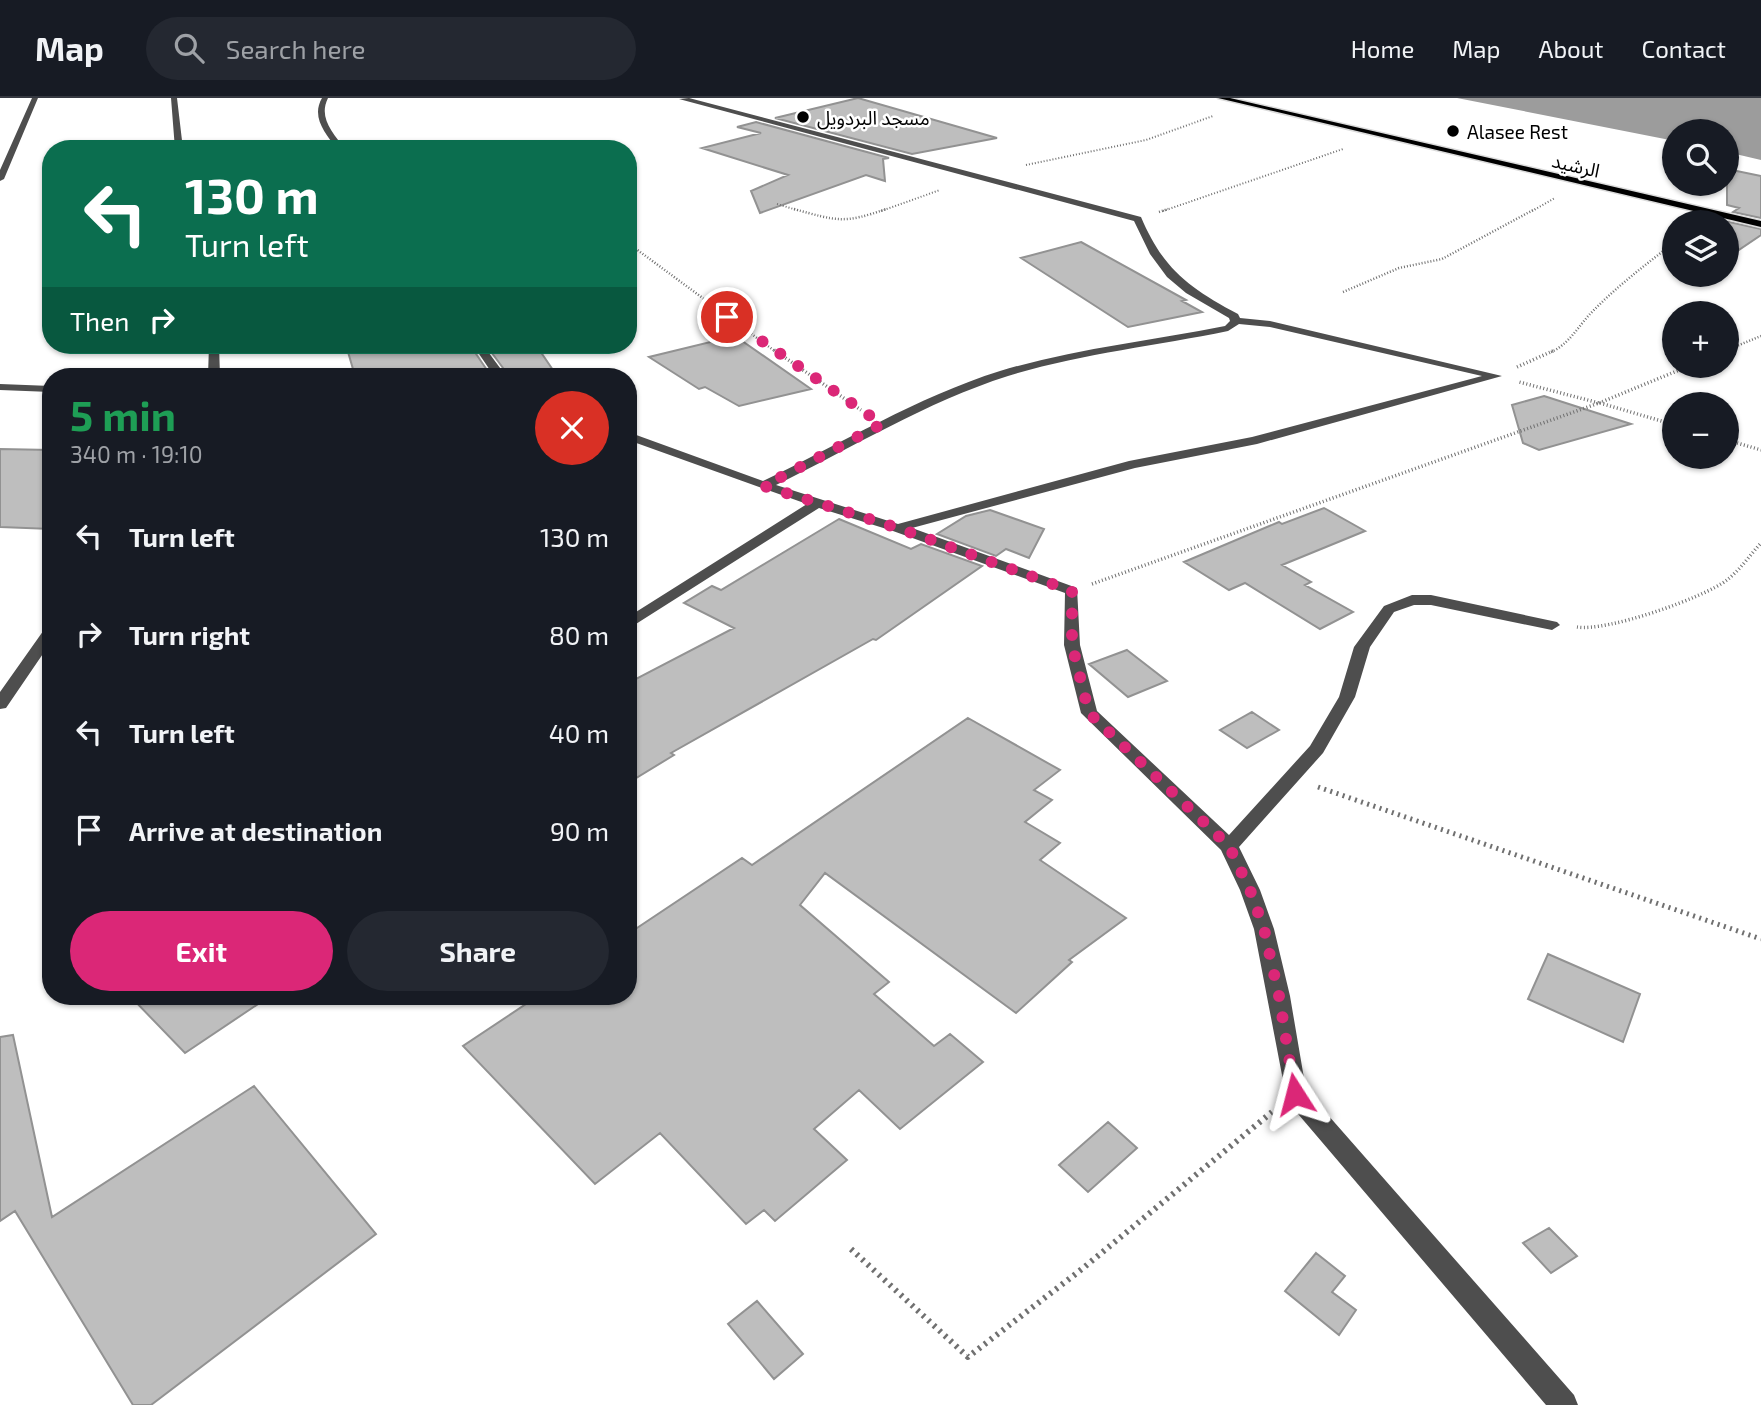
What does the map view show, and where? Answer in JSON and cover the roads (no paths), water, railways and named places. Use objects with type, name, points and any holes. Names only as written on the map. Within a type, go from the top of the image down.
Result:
[{"type":"main road","name":"الرشيد","points":[[1221,98],[1761,224]]},
{"type":"street","points":[[0,179],[35,98]]},
{"type":"street","points":[[174,98],[178,140]]},
{"type":"street","points":[[324,98],[320,104],[320,118],[335,140]]},
{"type":"street","points":[[687,98],[682,99],[1138,219],[1139,226],[1149,238],[1156,256],[1172,277],[1186,289],[1234,316],[1236,321]]},
{"type":"street","points":[[764,486],[882,424],[988,380],[1069,358],[1228,328],[1236,321],[1270,324],[1496,376],[1253,441],[1134,464],[898,528]]},
{"type":"street","points":[[0,387],[42,389]]},
{"type":"street","points":[[637,439],[764,486],[898,528],[1072,591],[1072,645],[1089,713],[1229,846],[1250,890],[1264,929],[1279,996],[1295,1094],[1564,1405]]},
{"type":"street","points":[[637,618],[817,503]]},
{"type":"street","points":[[1229,846],[1317,749],[1347,697],[1362,647],[1389,609],[1412,600],[1432,600],[1552,625]]},
{"type":"street","points":[[0,704],[42,643]]},
{"type":"place","name":"مسجد البردويل","points":[[803,117]]},
{"type":"place","name":"Alasee Rest","points":[[1453,131]]}]
